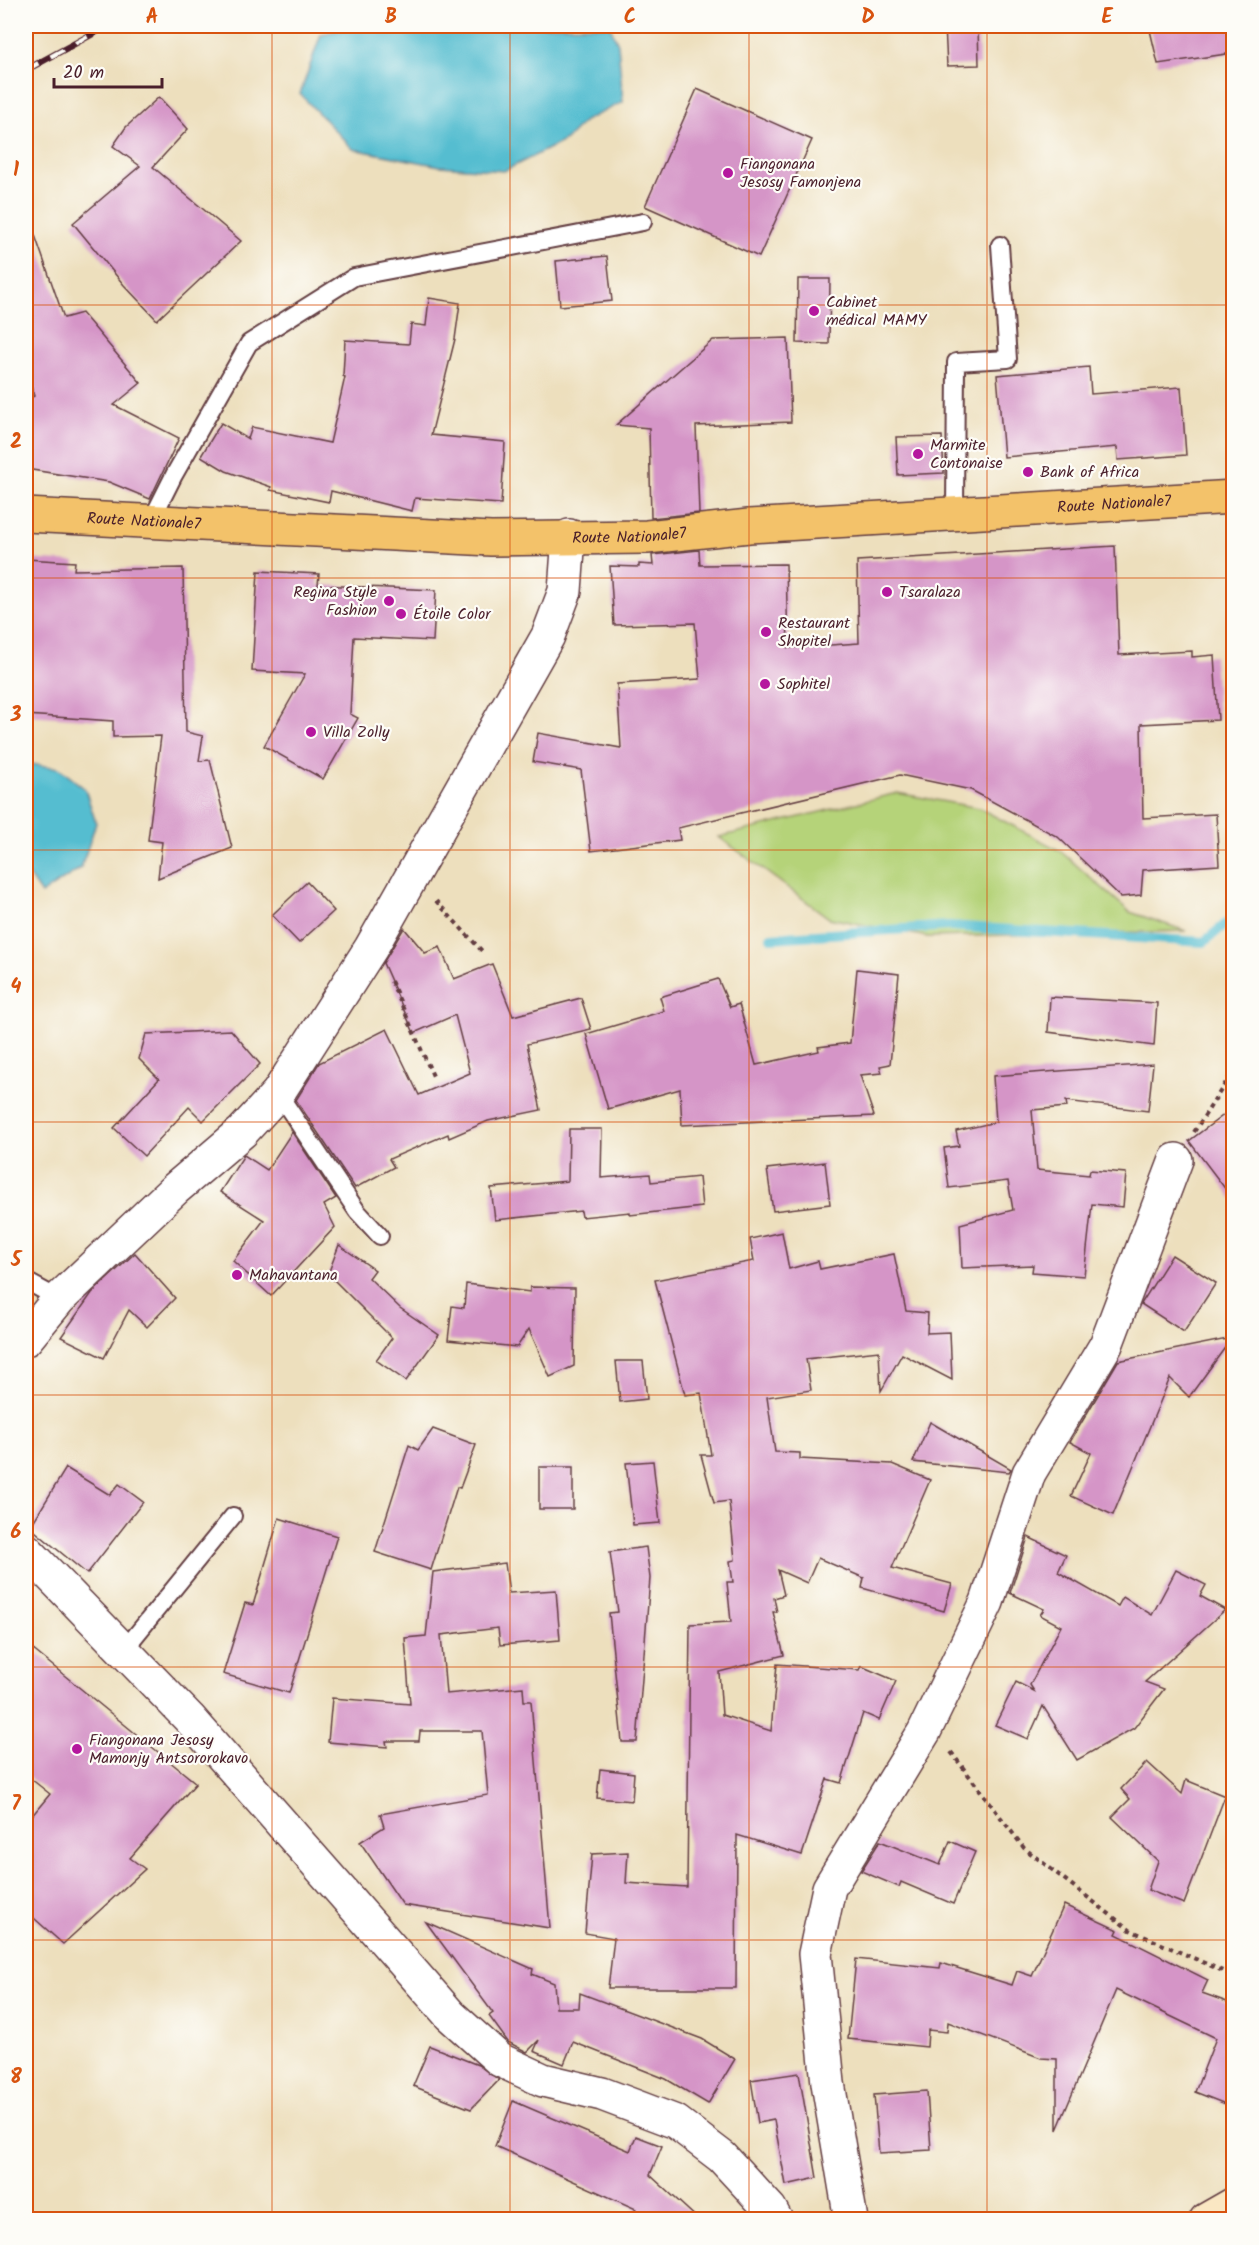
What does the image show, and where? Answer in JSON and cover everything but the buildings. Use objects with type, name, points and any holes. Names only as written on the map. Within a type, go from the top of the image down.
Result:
[{"type":"main road","name":"Route Nationale7","points":[[26,515],[490,539],[569,536],[647,537],[749,526],[1233,497]]},
{"type":"street","points":[[26,1339],[59,1299],[175,1189],[242,1132],[278,1093],[371,948],[548,636],[565,591],[569,536]]},
{"type":"street","points":[[851,2220],[828,2083],[815,1954],[829,1888],[924,1732],[987,1602],[1029,1473],[1106,1345],[1176,1160]]},
{"type":"street","points":[[26,1550],[189,1718],[450,2015],[500,2060],[543,2080],[602,2094],[676,2122],[722,2157],[770,2209],[776,2220]]},
{"type":"street","points":[[1206,2220],[1233,2204]]},
{"type":"lane","points":[[151,521],[174,475],[249,343],[354,277],[642,222]]},
{"type":"lane","points":[[955,513],[956,362],[1008,359],[1000,245]]},
{"type":"lane","points":[[278,1093],[357,1211],[380,1236]]},
{"type":"lane","points":[[26,1281],[59,1299]]},
{"type":"lane","points":[[123,1651],[233,1516]]},
{"type":"path","points":[[415,868],[483,951]]},
{"type":"path","points":[[371,948],[381,959],[433,1076]]},
{"type":"path","points":[[1176,1160],[1233,1070]]},
{"type":"path","points":[[924,1732],[954,1754],[1024,1848],[1130,1930],[1233,1976]]},
{"type":"green space","points":[[897,793],[979,808],[1059,850],[1130,912],[1186,931],[928,937],[829,918],[719,837]]},
{"type":"water","points":[[358,26],[610,26],[618,44],[623,102],[584,121],[566,140],[504,171],[440,166],[353,149],[300,94],[321,34]]},
{"type":"water","points":[[31,764],[59,768],[85,789],[96,823],[81,868],[41,894],[26,872],[26,783]]},
{"type":"waterway","points":[[771,938],[949,926],[1204,942],[1234,917]]},
{"type":"railway","points":[[26,70],[107,26]]},
{"type":"place","name":"Fiangonana Jesosy Famonjena","points":[[728,173]]},
{"type":"place","name":"Cabinet médical MAMY","points":[[814,311]]},
{"type":"place","name":"Marmite Contonaise","points":[[918,454]]},
{"type":"place","name":"Bank of Africa","points":[[1028,472]]},
{"type":"place","name":"Tsaralaza","points":[[887,592]]},
{"type":"place","name":"Regina Style Fashion","points":[[389,601]]},
{"type":"place","name":"Étoile Color","points":[[401,614]]},
{"type":"place","name":"Restaurant Shopitel","points":[[766,632]]},
{"type":"place","name":"Sophitel","points":[[765,684]]},
{"type":"place","name":"Villa Zolly","points":[[311,732]]},
{"type":"place","name":"Mahavantana","points":[[237,1275]]},
{"type":"place","name":"Fiangonana Jesosy Mamonjy Antsororokavo","points":[[77,1749]]}]
